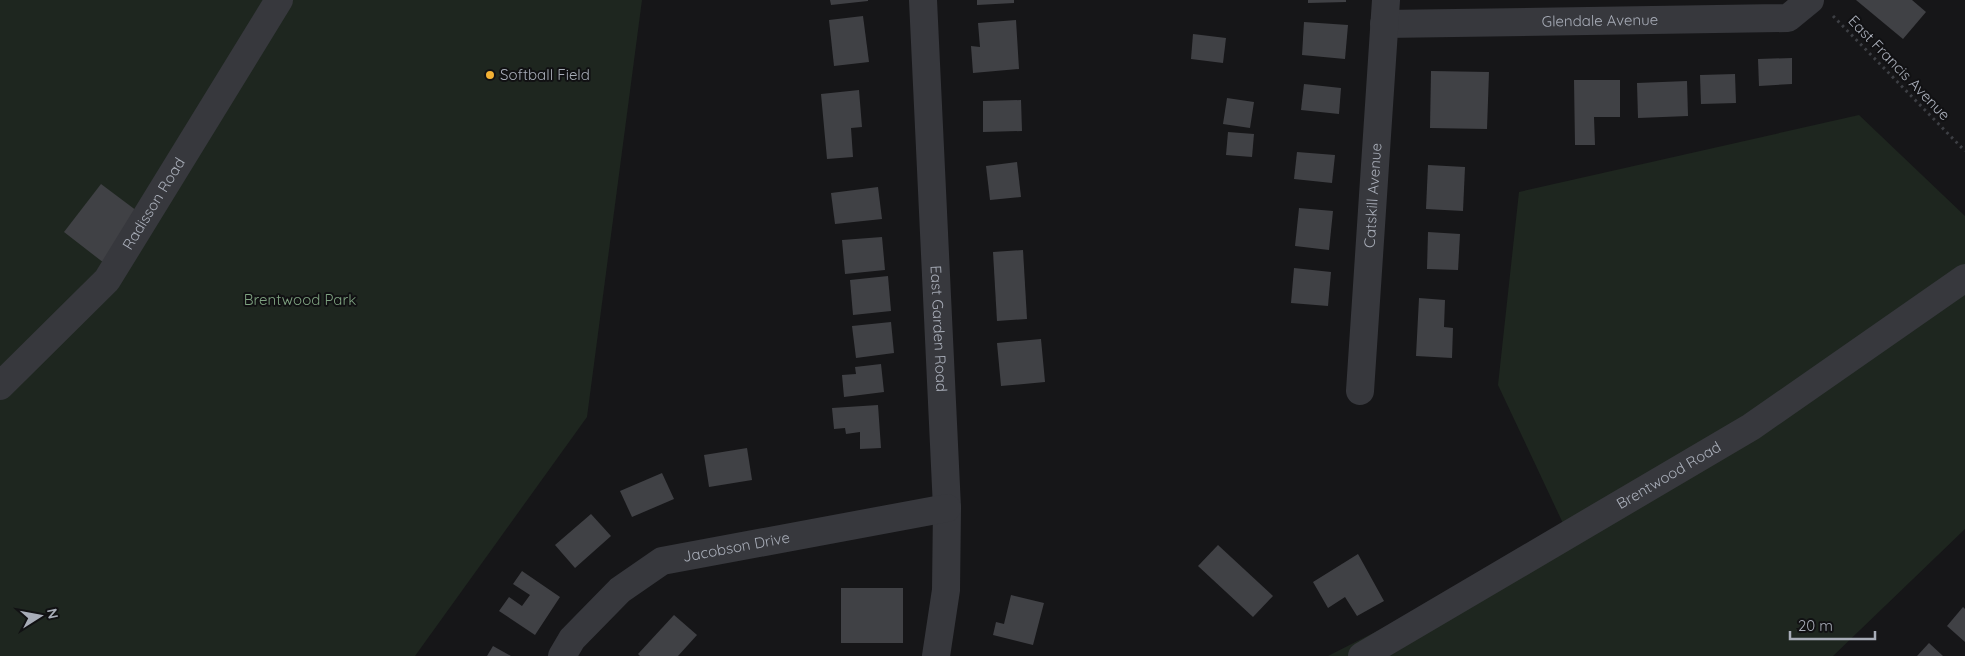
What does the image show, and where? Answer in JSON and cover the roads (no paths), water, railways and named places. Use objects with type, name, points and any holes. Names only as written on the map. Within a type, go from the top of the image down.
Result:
[{"type":"street","name":"Radisson Road","points":[[0,386],[107,280],[279,0]]},
{"type":"street","name":"East Garden Road","points":[[923,0],[947,508],[946,590],[936,656]]},
{"type":"street","name":"Glendale Avenue","points":[[1385,12],[1788,18],[1820,7]]},
{"type":"street","name":"Catskill Avenue","points":[[1360,392],[1385,12]]},
{"type":"street","name":"Brentwood Road","points":[[1362,656],[1751,427],[1965,278]]},
{"type":"street","name":"Jacobson Drive","points":[[562,656],[572,639],[620,590],[662,561],[947,508]]},
{"type":"place","name":"Softball Field","points":[[490,75]]},
{"type":"park label","name":"Brentwood Park","points":[[300,300]]}]
